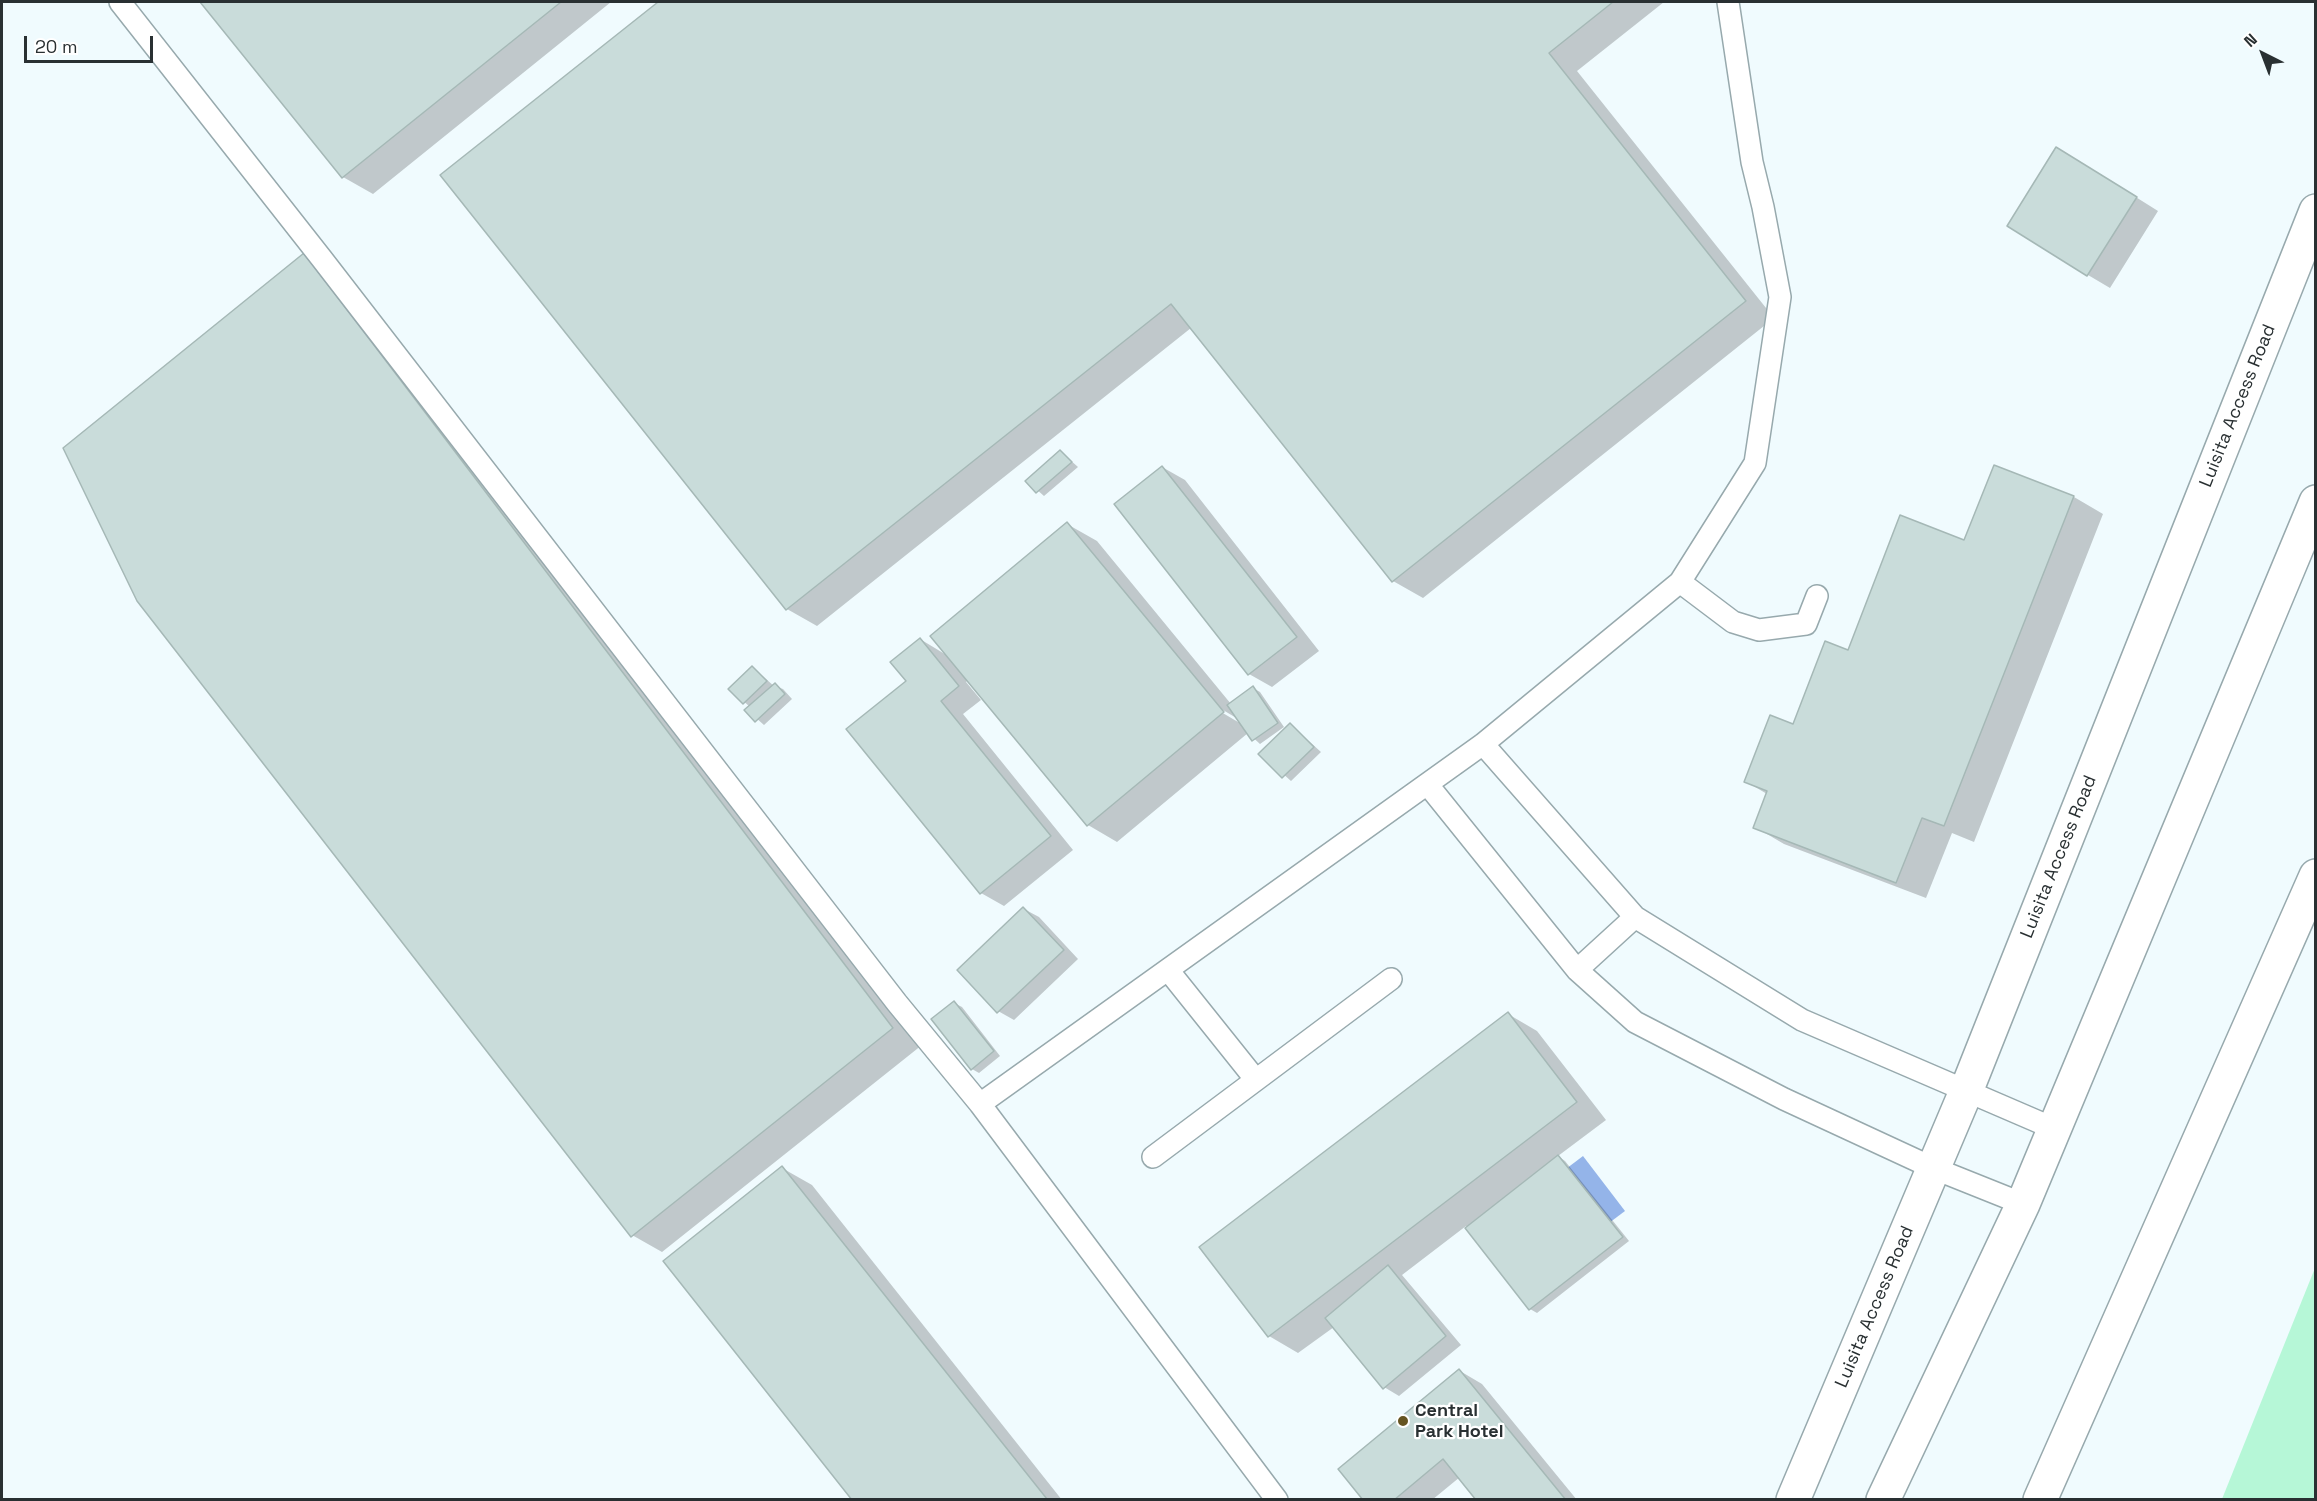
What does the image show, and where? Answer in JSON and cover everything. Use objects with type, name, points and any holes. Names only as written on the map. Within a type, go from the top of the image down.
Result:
[{"type":"main road","name":"Luisita Access Road","points":[[1793,1500],[1967,1089],[2316,211]]},
{"type":"main road","points":[[1883,1500],[2023,1204],[2316,502]]},
{"type":"main road","points":[[2040,1500],[2316,876]]},
{"type":"lane","points":[[120,2],[330,268],[897,1003],[980,1104],[1277,1500]]},
{"type":"lane","points":[[980,1104],[1483,744],[1680,582],[1755,463],[1780,297],[1752,162],[1728,2]]},
{"type":"lane","points":[[1680,582],[1733,622],[1759,630],[1806,624],[1817,596]]},
{"type":"lane","points":[[1483,744],[1635,917],[1802,1020],[1967,1089],[2055,1129]]},
{"type":"lane","points":[[1428,785],[1577,970],[1635,1022],[1784,1099],[1933,1168],[2023,1204]]},
{"type":"lane","points":[[1577,970],[1635,917]]},
{"type":"lane","points":[[1168,970],[1256,1080]]},
{"type":"lane","points":[[1153,1157],[1391,980]]},
{"type":"green space","points":[[2315,1268],[2315,1499],[2222,1499]]},
{"type":"water","points":[[1583,1156],[1625,1211],[1541,1274],[1500,1219]]},
{"type":"building","points":[[200,2],[561,2],[342,178]]},
{"type":"building","points":[[658,2],[1613,2],[1549,53],[1746,301],[1392,582],[1171,304],[786,610],[440,175]]},
{"type":"building","points":[[2056,147],[2137,197],[2087,276],[2007,226]]},
{"type":"building","points":[[304,253],[893,1028],[631,1237],[137,601],[63,448]]},
{"type":"building","points":[[1060,450],[1072,462],[1036,493],[1025,481]]},
{"type":"building","points":[[1994,465],[2074,496],[1944,826],[1922,818],[1896,883],[1753,828],[1767,791],[1744,782],[1770,715],[1793,724],[1825,641],[1848,650],[1900,515],[1964,540]]},
{"type":"building","points":[[1162,466],[1297,637],[1248,675],[1114,504]]},
{"type":"building","points":[[1067,522],[1224,712],[1087,826],[930,636]]},
{"type":"building","points":[[920,638],[959,686],[941,701],[1051,836],[980,894],[846,729],[906,681],[890,662]]},
{"type":"building","points":[[752,666],[767,681],[743,704],[728,689]]},
{"type":"building","points":[[775,683],[785,694],[755,722],[744,710]]},
{"type":"building","points":[[1253,686],[1278,723],[1252,741],[1227,705]]},
{"type":"building","points":[[1290,723],[1314,747],[1282,778],[1258,754]]},
{"type":"building","points":[[1023,907],[1064,950],[997,1013],[957,970]]},
{"type":"building","points":[[954,1001],[994,1051],[971,1070],[931,1019]]},
{"type":"building","points":[[1508,1012],[1577,1102],[1268,1337],[1199,1247]]},
{"type":"building","points":[[1558,1155],[1623,1237],[1529,1310],[1465,1228]]},
{"type":"building","points":[[782,1166],[1047,1500],[852,1500],[663,1261]]},
{"type":"building","points":[[1388,1265],[1446,1336],[1383,1389],[1325,1318]]},
{"type":"building","points":[[1459,1369],[1566,1500],[1476,1500],[1443,1459],[1394,1500],[1363,1500],[1338,1469]]},
{"type":"place","name":"Central Park Hotel","points":[[1403,1421]]}]
